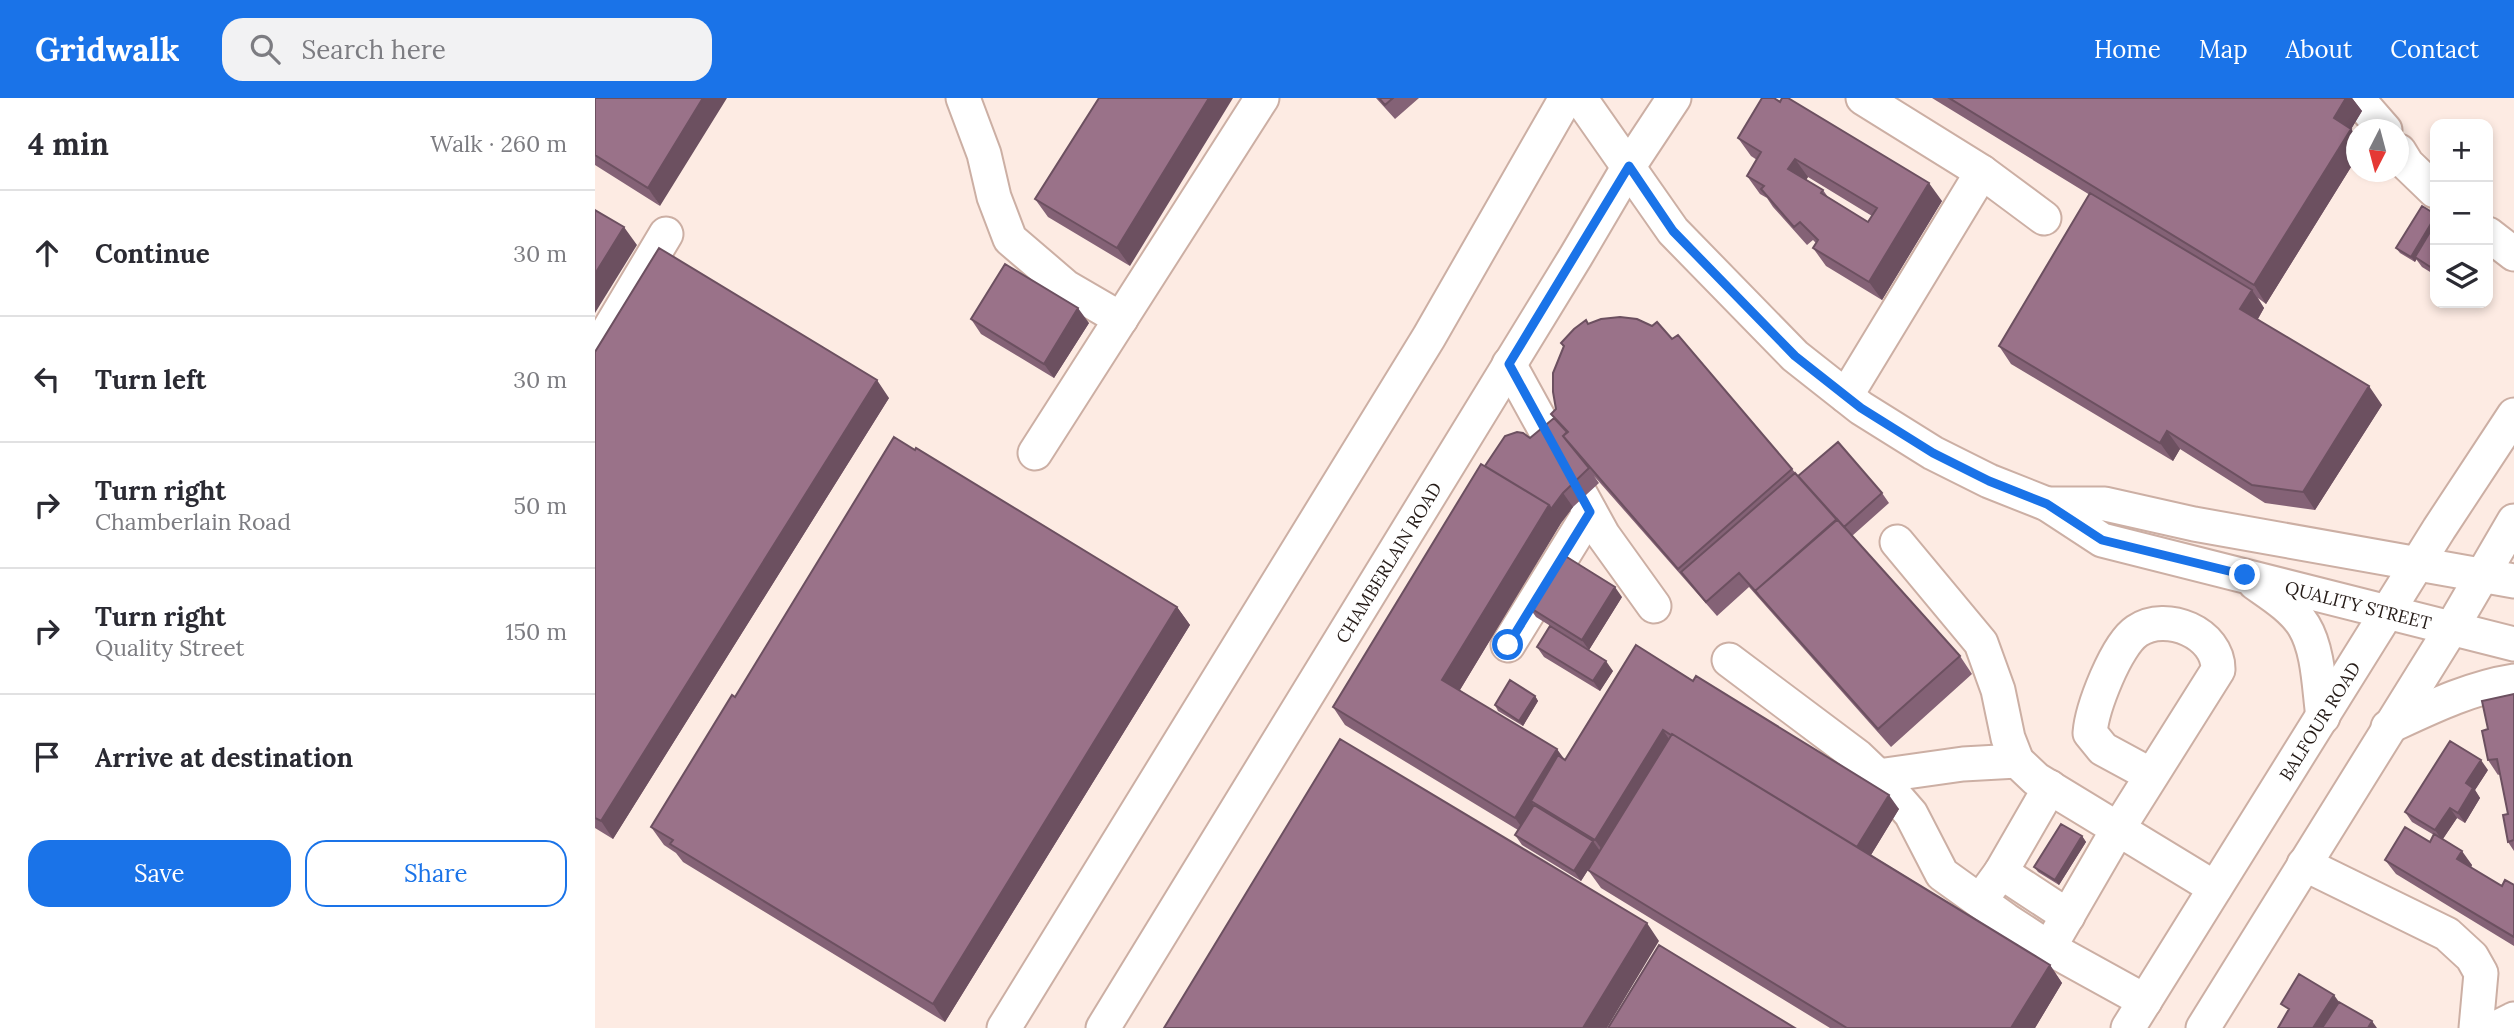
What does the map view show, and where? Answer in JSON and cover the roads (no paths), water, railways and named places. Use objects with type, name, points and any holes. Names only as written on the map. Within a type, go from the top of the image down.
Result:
[{"type":"street","points":[[963,98],[984,154],[994,197],[1010,239],[1066,288],[1121,319]]},
{"type":"street","points":[[1035,453],[1262,98]]},
{"type":"street","points":[[1004,1028],[1422,349],[1566,98]]},
{"type":"street","name":"QUALITY STREET","points":[[1580,98],[1673,231],[1795,356],[1861,408],[1933,453],[1989,481],[2047,504],[2102,540],[2514,644]]},
{"type":"street","name":"CHAMBERLAIN ROAD","points":[[1103,1028],[1629,166],[1675,98]]},
{"type":"street","points":[[1863,98],[1982,173],[2043,218]]},
{"type":"street","points":[[2357,98],[2386,116]]},
{"type":"street","points":[[2409,166],[2430,186]]},
{"type":"street","points":[[1846,396],[1982,173]]},
{"type":"street","points":[[595,353],[666,234]]},
{"type":"street","points":[[2493,238],[2514,254]]},
{"type":"street","points":[[1509,364],[1603,535],[1654,606]]},
{"type":"street","name":"BALFOUR ROAD","points":[[2136,1014],[2418,562],[2514,415]]},
{"type":"street","name":"QUALITY STREET","points":[[2047,504],[2105,504],[2207,526],[2498,578]]},
{"type":"street","points":[[1508,645],[1590,512]]},
{"type":"street","points":[[2203,1028],[2451,629],[2498,578],[2514,521]]},
{"type":"street","points":[[1897,542],[1981,643],[1998,690],[2008,738],[2017,761],[2050,788],[2215,888]]},
{"type":"street","points":[[2245,575],[2285,604],[2304,626],[2313,650],[2323,717]]},
{"type":"street","points":[[2049,948],[2117,829],[2218,670],[2218,660],[2211,646],[2194,632],[2170,622],[2156,623],[2135,632],[2112,664],[2091,720],[2090,733],[2103,749],[2151,775]]},
{"type":"street","points":[[1729,660],[1857,755],[1878,776],[1911,814],[1941,874],[2049,948],[2136,1014]]},
{"type":"street","points":[[2388,727],[2473,690],[2514,681]]},
{"type":"street","points":[[1878,776],[1963,764],[2017,761]]},
{"type":"street","points":[[1980,901],[2001,872],[2050,788]]},
{"type":"street","points":[[2304,864],[2447,934],[2472,957],[2480,973],[2476,1028]]},
{"type":"street","points":[[2001,872],[2068,916]]},
{"type":"street","points":[[2496,1028],[2514,1018]]}]
